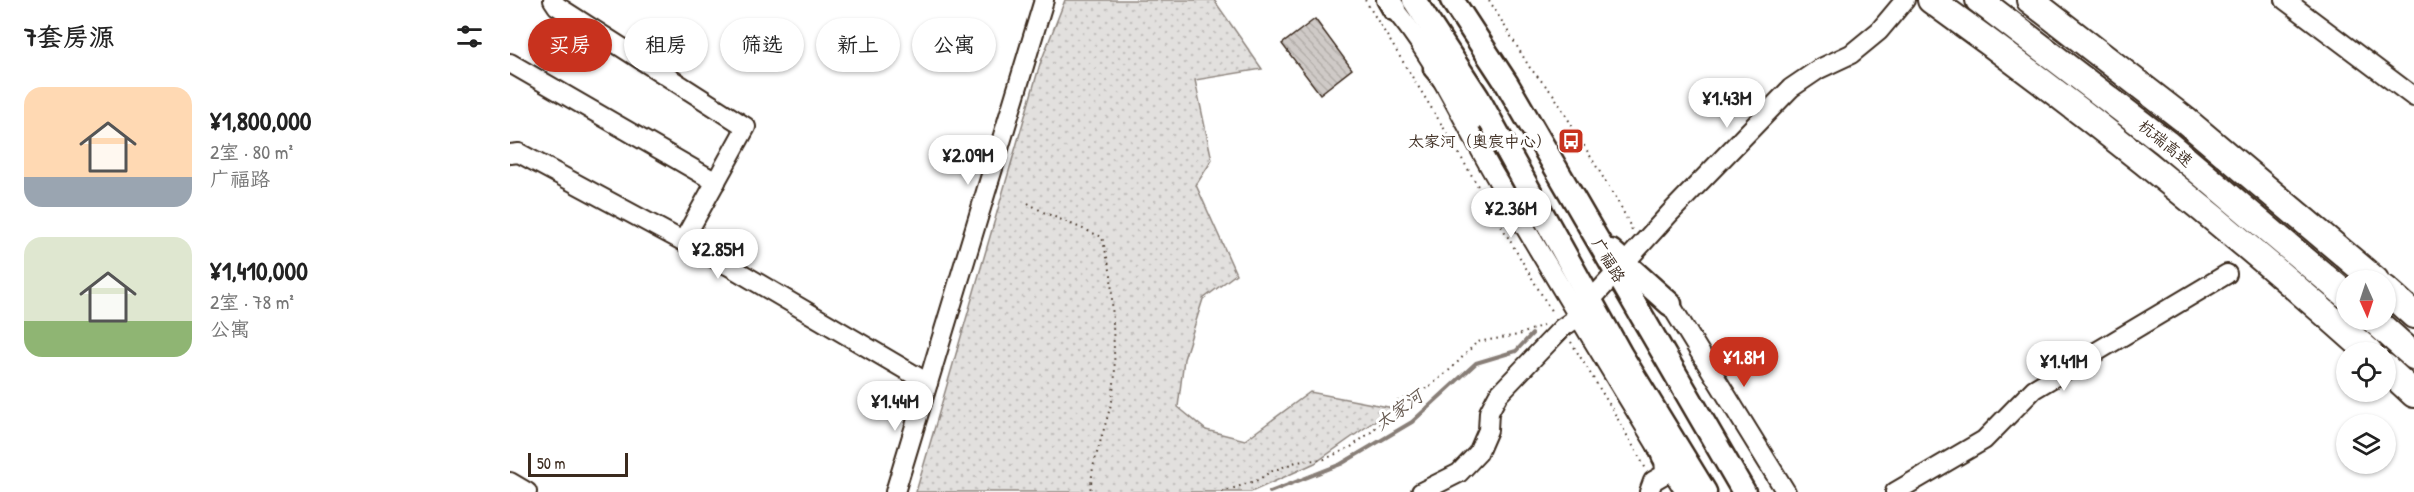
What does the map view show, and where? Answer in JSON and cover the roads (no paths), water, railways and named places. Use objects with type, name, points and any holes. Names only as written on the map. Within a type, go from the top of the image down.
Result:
[{"type":"highway","points":[[1930,0],[2048,86],[2148,165],[2261,258],[2358,342]]},
{"type":"highway","name":"杭瑞高速","points":[[1979,0],[2166,143],[2336,287]]},
{"type":"highway","name":"杭瑞高速","points":[[2030,0],[2185,120],[2363,270]]},
{"type":"highway","points":[[2396,299],[2414,315]]},
{"type":"highway","points":[[2385,330],[2414,356]]},
{"type":"highway","points":[[2396,377],[2414,394]]},
{"type":"main road","name":"广福路","points":[[1452,0],[1507,84],[1595,238],[1620,268],[1744,492]]},
{"type":"main road","points":[[1396,2],[1452,57],[1501,140],[1584,308],[1622,355],[1705,492]]},
{"type":"main road","points":[[1435,68],[1476,116],[1501,140]]},
{"type":"main road","points":[[1620,268],[1670,304]]},
{"type":"main road","points":[[1622,355],[1664,458]]},
{"type":"street","points":[[553,0],[557,6],[746,127],[684,241]]},
{"type":"street","points":[[895,492],[1044,0]]},
{"type":"street","points":[[1421,492],[1460,473],[1479,453],[1488,430],[1488,412],[1498,395],[1552,323],[1584,308],[1638,246],[1791,88],[1819,69],[1851,54],[1879,31],[1905,0]]},
{"type":"street","points":[[2285,0],[2414,96]]},
{"type":"street","points":[[1396,2],[1486,162],[1584,308],[1664,458],[1685,492]]},
{"type":"street","points":[[510,63],[716,182]]},
{"type":"street","points":[[510,154],[519,153],[684,241],[928,383]]},
{"type":"street","points":[[1895,492],[1984,440],[2034,389],[2227,274]]},
{"type":"street","points":[[1670,304],[1786,492]]},
{"type":"street","points":[[1651,487],[1665,474],[1664,458]]},
{"type":"street","points":[[510,482],[527,492]]},
{"type":"waterway","name":"太家河","points":[[1270,492],[1341,464],[1412,422],[1476,363],[1516,351],[1532,334]]},
{"type":"place","name":"太家河（奥宸中心）","points":[[1571,141]]}]
